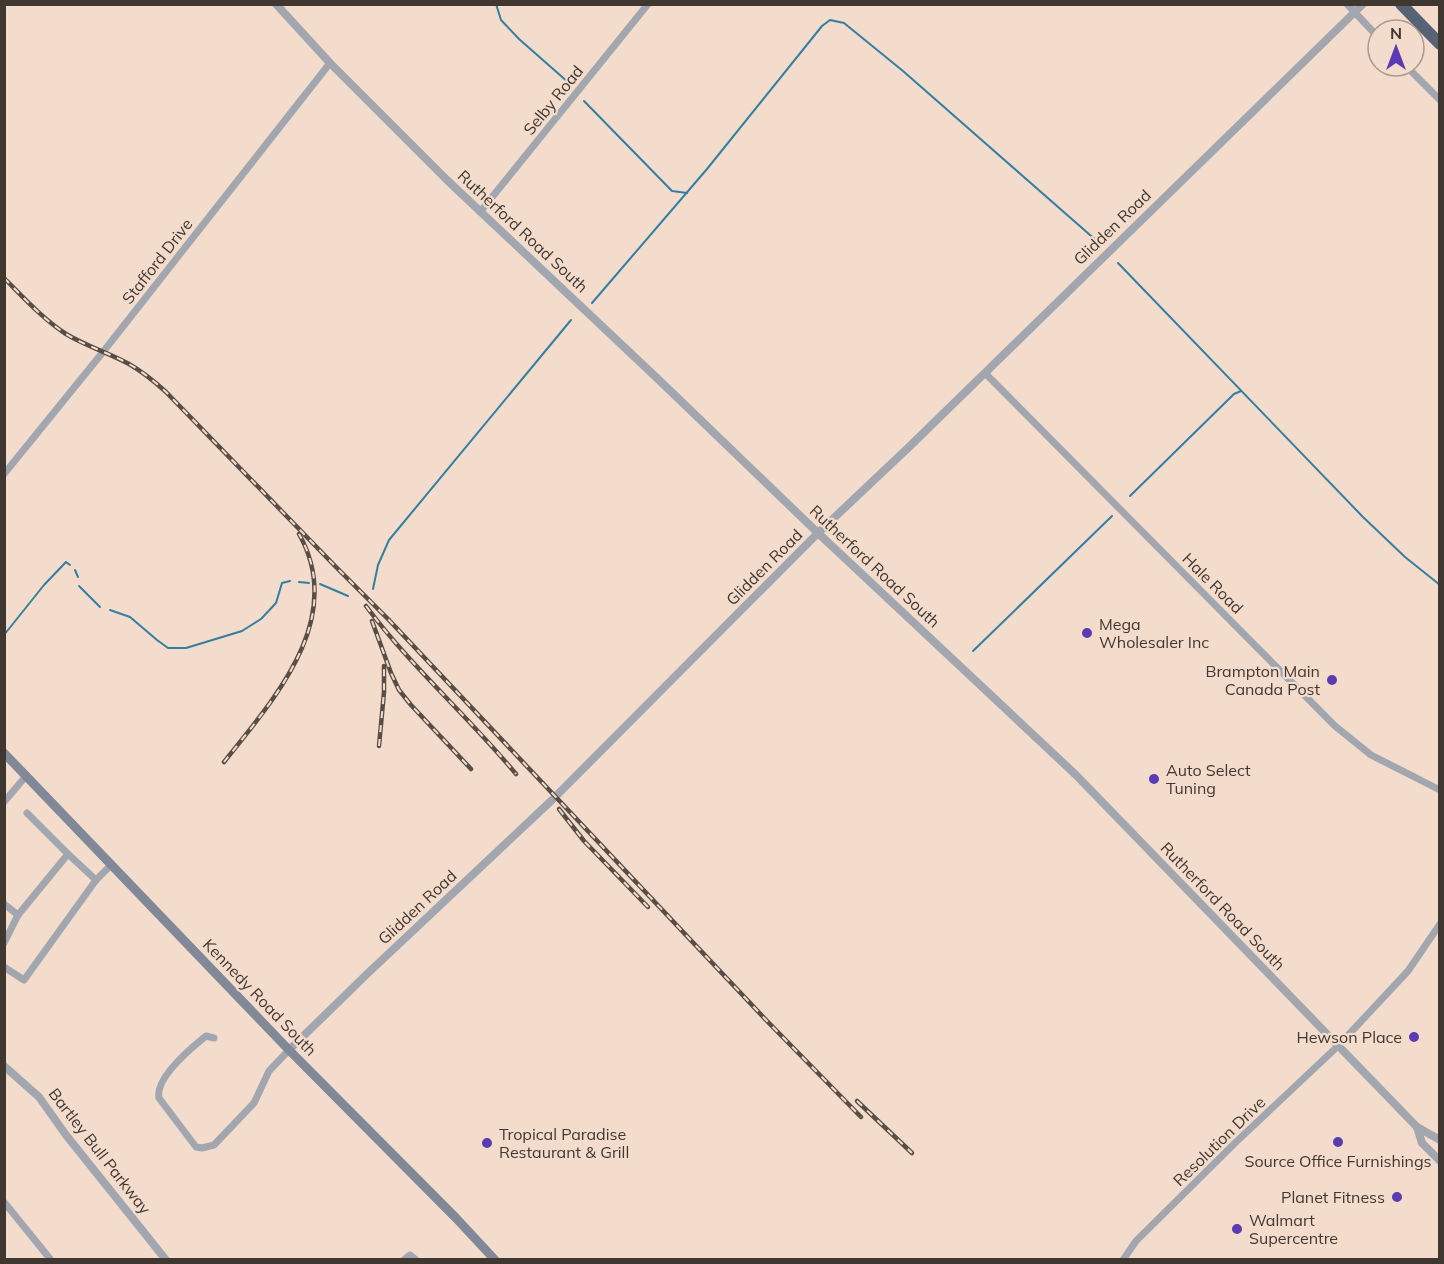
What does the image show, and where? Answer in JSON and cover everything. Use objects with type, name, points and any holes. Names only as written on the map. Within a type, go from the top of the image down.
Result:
[{"type":"highway","points":[[1401,4],[1440,44]]},
{"type":"main road","name":"Kennedy Road South","points":[[4,753],[495,1260]]},
{"type":"street","name":"Rutherford Road South","points":[[276,4],[330,63],[480,212],[659,380],[818,534],[1076,775],[1417,1127],[1422,1143],[1440,1161]]},
{"type":"street","name":"Selby Road","points":[[480,212],[648,4]]},
{"type":"street","points":[[1347,4],[1366,24]]},
{"type":"street","name":"Glidden Road","points":[[290,1050],[367,974],[552,800],[818,534],[1363,4]]},
{"type":"street","name":"Stafford Drive","points":[[4,474],[330,63]]},
{"type":"street","points":[[1418,78],[1440,100]]},
{"type":"street","name":"Hale Road","points":[[985,373],[1335,726],[1371,755],[1440,790]]},
{"type":"street","points":[[4,802],[26,776]]},
{"type":"street","points":[[27,813],[96,880]]},
{"type":"street","points":[[4,943],[18,915],[68,854]]},
{"type":"street","points":[[4,968],[24,980],[96,880],[111,865]]},
{"type":"street","points":[[4,904],[18,915]]},
{"type":"street","name":"Resolution Drive","points":[[1123,1260],[1136,1241],[1338,1046],[1408,971],[1440,924]]},
{"type":"street","points":[[214,1038],[206,1036],[188,1050],[161,1082],[158,1094],[196,1146],[202,1148],[214,1145],[254,1103],[268,1071],[290,1050]]},
{"type":"street","name":"Bartley Bull Parkway","points":[[4,1066],[39,1097],[66,1135],[166,1260]]},
{"type":"street","points":[[1417,1127],[1440,1140]]},
{"type":"street","points":[[4,1202],[51,1260]]},
{"type":"street","points":[[404,1260],[410,1255],[416,1260]]},
{"type":"waterway","points":[[496,4],[501,20],[569,83]]},
{"type":"waterway","points":[[592,303],[707,169],[822,26],[830,20],[844,23],[903,71],[1098,242]]},
{"type":"waterway","points":[[584,101],[672,191],[687,193]]},
{"type":"waterway","points":[[1118,263],[1363,517],[1405,557],[1440,585]]},
{"type":"waterway","points":[[373,589],[378,565],[389,540],[571,320]]},
{"type":"waterway","points":[[1130,496],[1234,394],[1241,391]]},
{"type":"waterway","points":[[973,651],[1112,516]]},
{"type":"waterway","points":[[4,635],[44,585],[66,562],[70,565]]},
{"type":"waterway","points":[[75,570],[78,577]]},
{"type":"waterway","points":[[110,610],[130,617],[168,648],[186,648],[242,631],[261,619],[276,603],[282,583],[290,581]]},
{"type":"waterway","points":[[299,582],[309,583]]},
{"type":"waterway","points":[[320,584],[348,596]]},
{"type":"waterway","points":[[79,586],[100,607]]},
{"type":"railway","points":[[4,278],[34,308],[66,334],[129,364],[166,392],[388,619],[767,1021],[861,1117]]},
{"type":"railway","points":[[224,762],[264,712],[282,685],[298,656],[310,627],[315,597],[312,566],[299,534]]},
{"type":"railway","points":[[366,606],[402,650],[516,774]]},
{"type":"railway","points":[[372,621],[399,690],[471,769]]},
{"type":"railway","points":[[379,746],[384,666]]},
{"type":"railway","points":[[559,809],[584,841],[648,907]]},
{"type":"railway","points":[[857,1101],[912,1153]]},
{"type":"place","name":"Mega Wholesaler Inc","points":[[1087,633]]},
{"type":"place","name":"Brampton Main Canada Post","points":[[1332,680]]},
{"type":"place","name":"Auto Select Tuning","points":[[1154,779]]},
{"type":"place","name":"Hewson Place","points":[[1414,1037]]},
{"type":"place","name":"Source Office Furnishings","points":[[1338,1142]]},
{"type":"place","name":"Tropical Paradise Restaurant & Grill","points":[[487,1143]]},
{"type":"place","name":"Planet Fitness","points":[[1397,1197]]},
{"type":"place","name":"Walmart Supercentre","points":[[1237,1229]]}]
